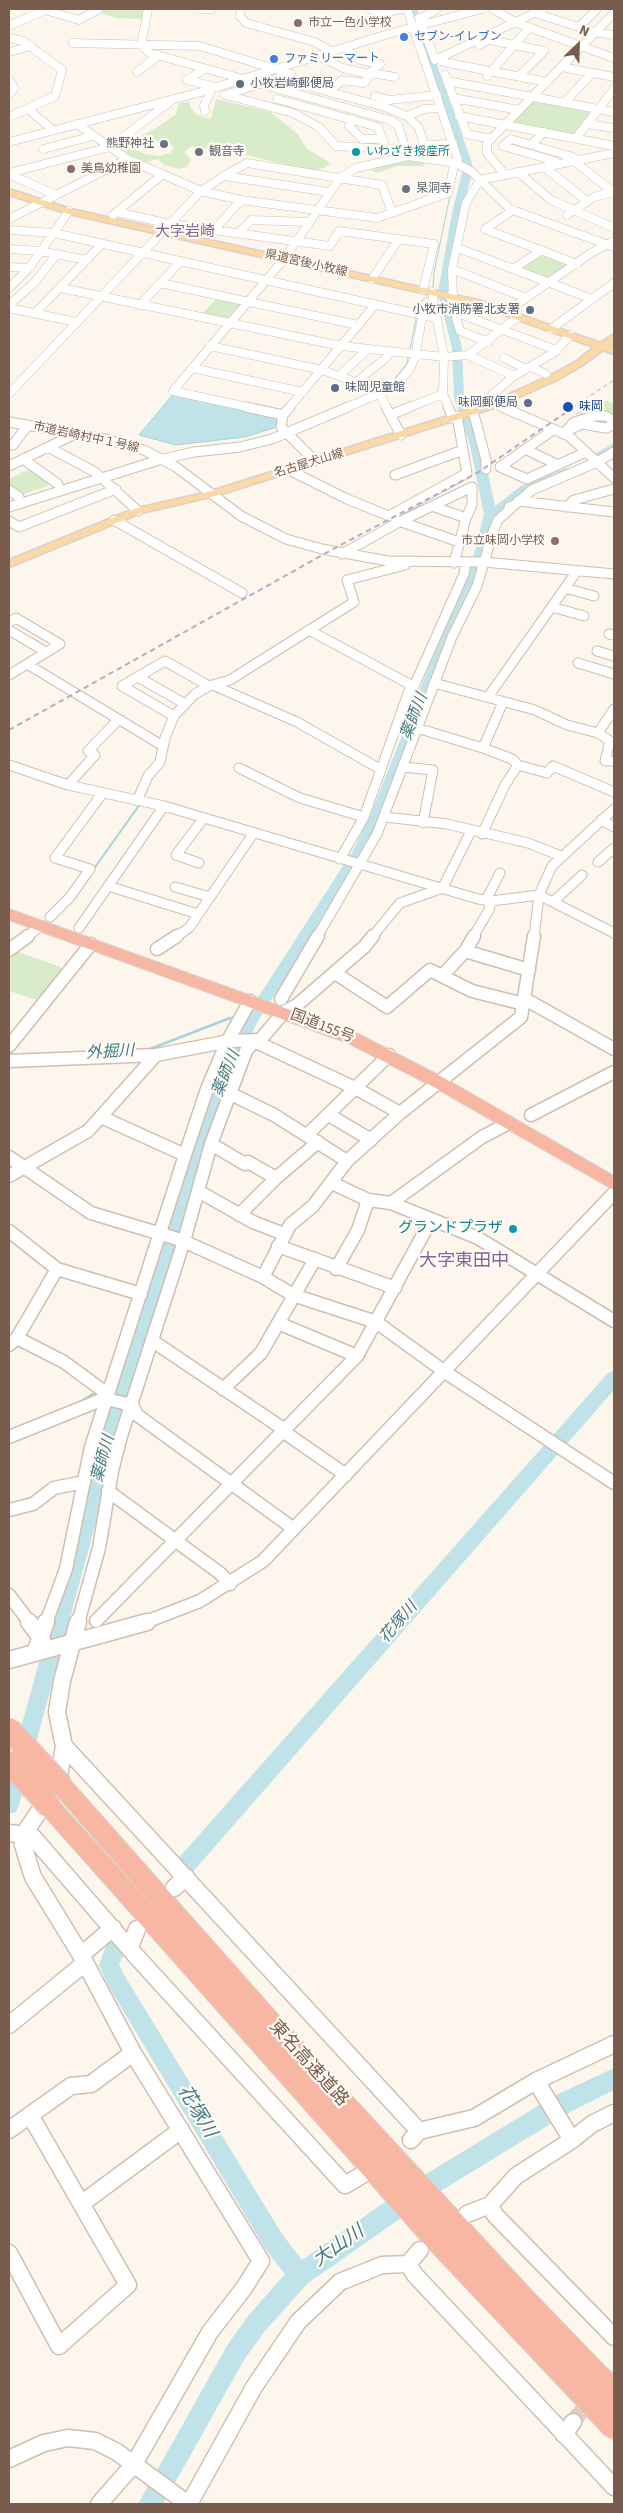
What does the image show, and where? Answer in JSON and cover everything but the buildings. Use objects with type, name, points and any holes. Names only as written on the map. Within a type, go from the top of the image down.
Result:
[{"type":"highway","name":"国道155号","points":[[9,903],[91,944],[250,1001],[287,1006],[354,1039],[443,1078],[509,1123],[614,1184]]},
{"type":"highway","name":"国道155号","points":[[9,914],[79,928],[287,1006],[364,1030],[443,1078],[614,1170]]},
{"type":"highway","name":"東名高速道路","points":[[9,1730],[62,1786],[382,2174]]},
{"type":"highway","name":"東名高速道路","points":[[9,1762],[382,2174],[523,2300],[614,2394]]},
{"type":"highway","name":"東名高速道路","points":[[441,2228],[614,2426]]},
{"type":"main road","name":"県道宮後小牧線","points":[[9,192],[108,220],[452,296],[506,312],[614,352]]},
{"type":"main road","name":"名古屋犬山線","points":[[9,564],[138,511],[211,494],[493,405],[553,378],[580,363],[614,337]]},
{"type":"street","points":[[9,26],[46,9],[79,20],[99,9]]},
{"type":"street","points":[[148,9],[141,45],[145,50],[205,69],[394,121],[398,125],[406,153]]},
{"type":"street","points":[[201,9],[212,9]]},
{"type":"street","points":[[241,9],[240,16],[246,23],[315,42],[332,52]]},
{"type":"street","points":[[370,9],[387,12],[402,9]]},
{"type":"street","points":[[407,9],[458,160],[462,166],[513,210],[612,244]]},
{"type":"street","points":[[416,9],[447,81],[467,134],[491,139]]},
{"type":"street","points":[[9,142],[201,92],[413,28],[437,9]]},
{"type":"street","points":[[421,22],[482,9]]},
{"type":"street","points":[[493,9],[530,28],[582,45],[611,57],[613,48]]},
{"type":"street","points":[[438,62],[543,9]]},
{"type":"street","points":[[579,27],[597,9]]},
{"type":"street","points":[[534,13],[594,32],[614,36]]},
{"type":"street","points":[[502,171],[487,153],[486,148],[491,139],[614,13]]},
{"type":"street","points":[[9,16],[22,20]]},
{"type":"street","points":[[478,86],[530,28]]},
{"type":"street","points":[[9,38],[23,41],[62,70],[55,96],[9,117]]},
{"type":"street","points":[[438,62],[488,40],[544,51],[519,76]]},
{"type":"street","points":[[73,44],[200,46],[291,74],[389,100],[437,95]]},
{"type":"street","points":[[9,52],[31,46]]},
{"type":"street","points":[[336,86],[342,80],[364,83],[380,64],[360,60],[344,48]]},
{"type":"street","points":[[137,72],[159,55]]},
{"type":"street","points":[[318,56],[343,68],[368,74],[372,72],[395,77]]},
{"type":"street","points":[[438,62],[547,82]]},
{"type":"street","points":[[561,67],[614,77]]},
{"type":"street","points":[[205,69],[187,80],[216,87]]},
{"type":"street","points":[[564,103],[592,73]]},
{"type":"street","points":[[225,95],[291,74]]},
{"type":"street","points":[[278,78],[407,116],[419,128],[424,145],[453,144]]},
{"type":"street","points":[[9,79],[14,88],[9,95]]},
{"type":"street","points":[[447,81],[614,112]]},
{"type":"street","points":[[201,92],[225,95],[284,109],[319,126],[336,146],[386,148],[462,166]]},
{"type":"street","points":[[576,138],[613,92]]},
{"type":"street","points":[[205,111],[204,106],[210,93]]},
{"type":"street","points":[[243,99],[255,93]]},
{"type":"street","points":[[319,126],[364,93]]},
{"type":"street","points":[[273,98],[378,127],[386,148]]},
{"type":"street","points":[[453,98],[519,110]]},
{"type":"street","points":[[9,173],[110,147],[173,99]]},
{"type":"street","points":[[407,116],[424,109],[440,108]]},
{"type":"street","points":[[28,109],[53,130]]},
{"type":"street","points":[[460,116],[614,146]]},
{"type":"street","points":[[353,120],[348,126],[362,139],[383,139]]},
{"type":"street","points":[[77,124],[127,159],[201,191],[241,200],[377,218],[448,193],[462,166]]},
{"type":"street","points":[[587,124],[614,128]]},
{"type":"street","points":[[531,145],[544,132]]},
{"type":"street","points":[[30,136],[57,162]]},
{"type":"street","points":[[43,149],[93,136]]},
{"type":"street","points":[[474,225],[467,200],[478,178],[502,171],[555,161],[573,157],[511,140],[503,146],[555,161]]},
{"type":"street","points":[[283,415],[173,391],[284,259],[340,178],[356,168],[406,153]]},
{"type":"street","points":[[478,178],[614,153]]},
{"type":"street","points":[[604,155],[614,163]]},
{"type":"street","points":[[10,217],[127,159]]},
{"type":"street","points":[[574,161],[614,192]]},
{"type":"street","points":[[9,394],[201,191],[243,163],[382,185],[392,212]]},
{"type":"street","points":[[544,167],[587,201]]},
{"type":"street","points":[[518,172],[551,200],[572,211],[614,228]]},
{"type":"street","points":[[9,173],[56,195]]},
{"type":"street","points":[[108,220],[163,174]]},
{"type":"street","points":[[224,176],[329,192]]},
{"type":"street","points":[[554,224],[594,197],[614,192]]},
{"type":"street","points":[[215,229],[241,200]]},
{"type":"street","points":[[9,288],[29,268],[69,210]]},
{"type":"street","points":[[513,210],[474,225],[458,248],[452,269],[452,296],[455,312],[556,350]]},
{"type":"street","points":[[117,212],[170,224],[240,232],[330,246],[339,231],[434,244],[431,292],[446,357],[443,394],[457,417],[467,473],[389,516],[347,499],[288,470]]},
{"type":"street","points":[[367,235],[377,218]]},
{"type":"street","points":[[240,232],[251,220],[308,222]]},
{"type":"street","points":[[474,225],[577,264]]},
{"type":"street","points":[[9,230],[54,233],[422,317],[436,318]]},
{"type":"street","points":[[372,279],[399,240]]},
{"type":"street","points":[[35,314],[102,244]]},
{"type":"street","points":[[506,312],[577,264],[612,244]]},
{"type":"street","points":[[458,248],[592,299]]},
{"type":"street","points":[[9,249],[40,251],[87,260]]},
{"type":"street","points":[[512,269],[542,250]]},
{"type":"street","points":[[9,306],[34,283],[57,254]]},
{"type":"street","points":[[140,305],[180,262]]},
{"type":"street","points":[[9,267],[29,268]]},
{"type":"street","points":[[452,269],[526,298]]},
{"type":"street","points":[[160,283],[358,325]]},
{"type":"street","points":[[551,328],[614,283]]},
{"type":"street","points":[[60,288],[341,346],[446,357],[465,356],[514,376]]},
{"type":"street","points":[[315,461],[285,431],[283,415],[375,305]]},
{"type":"street","points":[[9,306],[35,314],[76,322]]},
{"type":"street","points":[[458,313],[456,317],[460,331],[488,342]]},
{"type":"street","points":[[9,507],[99,475],[159,457],[249,445],[376,391],[404,376],[422,317]]},
{"type":"street","points":[[465,356],[488,342],[518,317]]},
{"type":"street","points":[[570,335],[556,350],[514,376],[487,397],[487,402],[553,430],[565,432],[614,478]]},
{"type":"street","points":[[210,346],[322,370],[376,391],[401,435]]},
{"type":"street","points":[[339,376],[368,349]]},
{"type":"street","points":[[356,382],[390,352]]},
{"type":"street","points":[[465,356],[468,368]]},
{"type":"street","points":[[504,358],[546,374]]},
{"type":"street","points":[[192,368],[303,392]]},
{"type":"street","points":[[390,415],[443,394]]},
{"type":"street","points":[[473,411],[486,460],[486,469]]},
{"type":"street","points":[[565,432],[574,422],[595,416],[614,418]]},
{"type":"street","name":"市道岩崎村中１号線","points":[[9,422],[136,447],[159,457],[241,516],[286,539],[342,554],[412,563]]},
{"type":"street","points":[[9,444],[13,445],[28,425]]},
{"type":"street","points":[[553,430],[500,467],[527,479],[586,452]]},
{"type":"street","points":[[9,466],[75,434]]},
{"type":"street","points":[[48,447],[99,475],[138,511]]},
{"type":"street","points":[[525,449],[558,465]]},
{"type":"street","points":[[395,475],[463,450]]},
{"type":"street","points":[[9,1061],[156,1055],[228,1042],[260,1040],[266,1035],[287,1006],[385,817],[452,637],[477,586],[496,525],[513,506],[532,490],[597,462],[614,452]]},
{"type":"street","points":[[23,459],[58,484]]},
{"type":"street","points":[[9,500],[58,484],[99,475]]},
{"type":"street","points":[[342,554],[398,521],[472,486],[472,505],[466,518],[454,563]]},
{"type":"street","points":[[10,523],[18,527],[116,489]]},
{"type":"street","points":[[567,507],[574,500],[614,489]]},
{"type":"street","points":[[9,490],[19,497]]},
{"type":"street","points":[[432,506],[466,518]]},
{"type":"street","points":[[513,506],[567,507],[614,512]]},
{"type":"street","points":[[114,520],[242,593]]},
{"type":"street","points":[[398,521],[459,542]]},
{"type":"street","points":[[340,859],[364,817],[405,704],[464,574],[466,562]]},
{"type":"street","points":[[137,801],[148,776],[160,762],[174,716],[185,704],[195,694],[230,680],[354,602],[347,580],[352,577],[385,571],[412,563],[466,562],[614,574]]},
{"type":"street","points":[[488,697],[577,571]]},
{"type":"street","points":[[565,588],[594,596]]},
{"type":"street","points":[[552,607],[584,616]]},
{"type":"street","points":[[9,622],[16,618],[60,644],[9,675]]},
{"type":"street","points":[[9,630],[46,652]]},
{"type":"street","points":[[309,630],[411,685],[405,704]]},
{"type":"street","points":[[597,651],[614,656]]},
{"type":"street","points":[[174,716],[122,686],[165,661],[212,686],[297,722],[380,769]]},
{"type":"street","points":[[9,663],[23,666],[164,746]]},
{"type":"street","points":[[578,663],[614,674]]},
{"type":"street","points":[[138,677],[185,704]]},
{"type":"street","points":[[434,683],[535,710],[566,725],[598,733],[610,741],[605,761],[614,761]]},
{"type":"street","points":[[483,748],[502,702]]},
{"type":"street","points":[[598,733],[610,723],[614,710]]},
{"type":"street","points":[[68,785],[95,755],[88,751],[118,720]]},
{"type":"street","points":[[417,728],[512,758],[518,765],[547,773],[553,766],[614,792]]},
{"type":"street","points":[[9,765],[68,785],[102,794],[164,806],[441,889],[488,900],[539,894],[614,933]]},
{"type":"street","points":[[287,1006],[335,974],[364,947],[400,903],[441,889],[518,765]]},
{"type":"street","points":[[403,767],[433,770],[423,823]]},
{"type":"street","points":[[239,768],[300,798],[364,817]]},
{"type":"street","points":[[9,950],[46,922],[70,897],[90,869],[55,858],[102,794]]},
{"type":"street","points":[[79,928],[164,806]]},
{"type":"street","points":[[263,1277],[284,1234],[332,1184],[347,1161],[400,1113],[510,1028],[521,1017],[539,894],[552,866],[614,808]]},
{"type":"street","points":[[385,817],[423,823],[447,824],[528,843],[561,856]]},
{"type":"street","points":[[199,863],[176,855],[203,818]]},
{"type":"street","points":[[601,820],[614,827]]},
{"type":"street","points":[[157,949],[185,931],[253,834]]},
{"type":"street","points":[[598,862],[614,848]]},
{"type":"street","points":[[442,976],[465,951],[489,910],[488,900],[500,873]]},
{"type":"street","points":[[554,901],[582,875]]},
{"type":"street","points":[[108,886],[198,914]]},
{"type":"street","points":[[175,887],[210,897]]},
{"type":"street","points":[[9,1046],[91,944]]},
{"type":"street","points":[[465,951],[529,970]]},
{"type":"street","points":[[335,974],[387,1006],[430,970],[472,991],[524,1001],[614,1048]]},
{"type":"street","points":[[35,1653],[42,1639],[71,1550],[91,1448],[185,1155],[207,1089],[228,1042],[250,1001]]},
{"type":"street","points":[[251,1041],[357,1089],[400,1113]]},
{"type":"street","points":[[15,1834],[51,1794],[60,1771],[64,1746],[57,1712],[62,1681],[69,1644],[99,1548],[108,1491],[121,1436],[130,1404],[152,1343],[211,1144],[229,1093],[251,1041]]},
{"type":"street","points":[[9,1176],[86,1133],[156,1055]]},
{"type":"street","points":[[307,1135],[357,1089],[389,1055]]},
{"type":"street","points":[[530,1115],[614,1072]]},
{"type":"street","points":[[229,1093],[274,1115],[347,1161]]},
{"type":"street","points":[[329,1114],[371,1140]]},
{"type":"street","points":[[101,1117],[185,1155]]},
{"type":"street","points":[[391,1203],[482,1137],[509,1123]]},
{"type":"street","points":[[239,1215],[276,1178],[318,1142]]},
{"type":"street","points":[[211,1144],[245,1164],[248,1162],[276,1178]]},
{"type":"street","points":[[9,1157],[91,1213],[183,1241],[263,1277],[293,1295],[376,1322],[445,1372],[614,1483]]},
{"type":"street","points":[[332,1184],[368,1200],[391,1203],[478,1238],[614,1321]]},
{"type":"street","points":[[198,1191],[239,1215],[284,1234]]},
{"type":"street","points":[[9,1660],[158,1619],[200,1601],[230,1584],[263,1561],[614,1193]]},
{"type":"street","points":[[336,1269],[358,1230],[368,1200]]},
{"type":"street","points":[[96,1621],[357,1356],[431,1220]]},
{"type":"street","points":[[9,1231],[57,1270],[141,1294]]},
{"type":"street","points":[[278,1246],[336,1269],[395,1288]]},
{"type":"street","points":[[223,1389],[262,1353],[293,1295],[314,1261]]},
{"type":"street","points":[[57,1270],[12,1341],[64,1362],[102,1390],[108,1399]]},
{"type":"street","points":[[278,1323],[357,1356]]},
{"type":"street","points":[[152,1343],[157,1344],[346,1475]]},
{"type":"street","points":[[9,1437],[108,1399],[130,1404],[137,1415],[294,1529]]},
{"type":"street","points":[[9,1510],[33,1504],[54,1488],[75,1482],[84,1482]]},
{"type":"street","points":[[108,1491],[230,1584]]},
{"type":"street","points":[[9,1595],[42,1639]]},
{"type":"street","points":[[64,1746],[180,1882],[415,2135],[474,2118],[537,2083],[614,2044]]},
{"type":"street","points":[[15,1834],[32,1836],[345,2185],[382,2174]]},
{"type":"street","points":[[15,1834],[22,1845],[33,1877],[83,1959],[133,2053],[261,2261],[244,2288],[210,2332],[136,2467],[99,2504]]},
{"type":"street","points":[[9,2024],[83,1959],[113,1928]]},
{"type":"street","points":[[130,1947],[137,1929]]},
{"type":"street","points":[[9,2130],[71,2086],[91,2084],[133,2053]]},
{"type":"street","points":[[537,2083],[570,2137]]},
{"type":"street","points":[[9,2459],[44,2443],[68,2438],[95,2441],[117,2452],[184,2501],[254,2387],[298,2322],[340,2282],[382,2265],[408,2264],[441,2228],[490,2205],[516,2176],[570,2137],[614,2113]]},
{"type":"street","points":[[9,2253],[59,2346],[128,2285],[30,2115]]},
{"type":"street","points":[[81,2204],[181,2130]]},
{"type":"street","points":[[490,2205],[495,2215],[614,2337]]},
{"type":"street","points":[[408,2264],[415,2276],[568,2428],[614,2487]]},
{"type":"green space","points":[[103,9],[145,9],[143,19],[116,18],[97,12]]},
{"type":"green space","points":[[533,98],[596,110],[574,137],[509,124]]},
{"type":"green space","points":[[216,99],[270,112],[298,134],[306,148],[330,163],[326,167],[315,171],[238,153],[226,157],[214,150],[192,146],[184,152],[191,159],[187,167],[178,169],[163,164],[158,159],[146,162],[130,155],[120,147],[125,143],[145,154],[159,156],[170,153],[174,147],[165,140],[150,142],[141,136],[176,114],[179,103],[190,102],[190,107],[197,115],[211,119]]},
{"type":"green space","points":[[409,157],[427,162],[422,166],[397,166],[377,173],[371,170]]},
{"type":"green space","points":[[541,253],[573,264],[549,280],[516,268]]},
{"type":"green space","points":[[218,297],[244,303],[229,321],[201,315]]},
{"type":"green space","points":[[598,399],[614,403],[614,413],[600,412],[574,415]]},
{"type":"green space","points":[[31,468],[54,484],[20,495],[9,487],[9,479]]},
{"type":"green space","points":[[13,950],[66,969],[40,1001],[9,991],[9,954]]},
{"type":"water","points":[[174,393],[277,416],[277,427],[245,437],[176,445],[139,435]]},
{"type":"waterway","points":[[413,9],[467,163],[467,173],[457,213],[443,292],[457,348],[459,398],[476,445],[490,515]]},
{"type":"waterway","points":[[433,289],[434,272],[450,196]]},
{"type":"waterway","points":[[393,381],[407,363],[416,320],[416,305],[427,297]]},
{"type":"waterway","points":[[352,401],[384,387]]},
{"type":"waterway","name":"薬師川","points":[[592,460],[614,446]]},
{"type":"waterway","name":"薬師川","points":[[490,515],[525,488],[568,471]]},
{"type":"waterway","name":"薬師川","points":[[9,1805],[123,1390],[227,1066],[253,1017],[359,853],[376,819],[434,669],[474,576],[490,515]]},
{"type":"waterway","points":[[93,870],[140,804]]},
{"type":"waterway","name":"外掘川","points":[[230,1025],[233,1017]]},
{"type":"waterway","name":"外掘川","points":[[247,1017],[253,1017]]},
{"type":"waterway","name":"外掘川","points":[[150,1049],[230,1018]]},
{"type":"waterway","name":"花塚川","points":[[183,1868],[614,1378]]},
{"type":"waterway","points":[[80,1402],[96,1392]]},
{"type":"waterway","name":"花塚川","points":[[119,1945],[113,1953],[109,1965],[116,1980],[274,2242],[300,2275]]},
{"type":"waterway","name":"大山川","points":[[300,2275],[426,2187],[562,2104],[614,2079]]},
{"type":"waterway","name":"大山川","points":[[150,2504],[236,2352],[256,2324],[300,2275]]},
{"type":"tunnel","points":[[386,2158],[411,2140]]},
{"type":"tunnel","points":[[573,2422],[614,2369]]},
{"type":"railway","points":[[572,408],[614,380]]},
{"type":"railway","points":[[9,730],[335,548],[477,473],[574,407]]},
{"type":"place","name":"市立一色小学校","points":[[298,23]]},
{"type":"place","name":"セブン-イレブン","points":[[404,37]]},
{"type":"place","name":"ファミリーマート","points":[[274,59]]},
{"type":"place","name":"小牧岩崎郵便局","points":[[240,84]]},
{"type":"place","name":"熊野神社","points":[[164,144]]},
{"type":"place","name":"観音寺","points":[[199,152]]},
{"type":"place","name":"いわざき授産所","points":[[356,152]]},
{"type":"place","name":"美鳥幼稚園","points":[[71,169]]},
{"type":"place","name":"杲洞寺","points":[[406,189]]},
{"type":"place","name":"小牧市消防署北支署","points":[[530,310]]},
{"type":"place","name":"味岡児童館","points":[[335,388]]},
{"type":"place","name":"味岡郵便局","points":[[528,403]]},
{"type":"place","name":"味岡","points":[[568,407]]},
{"type":"place","name":"市立味岡小学校","points":[[555,541]]},
{"type":"place","name":"グランドプラザ","points":[[513,1229]]},
{"type":"district","name":"大字岩崎","points":[[185,233]]},
{"type":"district","name":"大字東田中","points":[[464,1262]]}]
